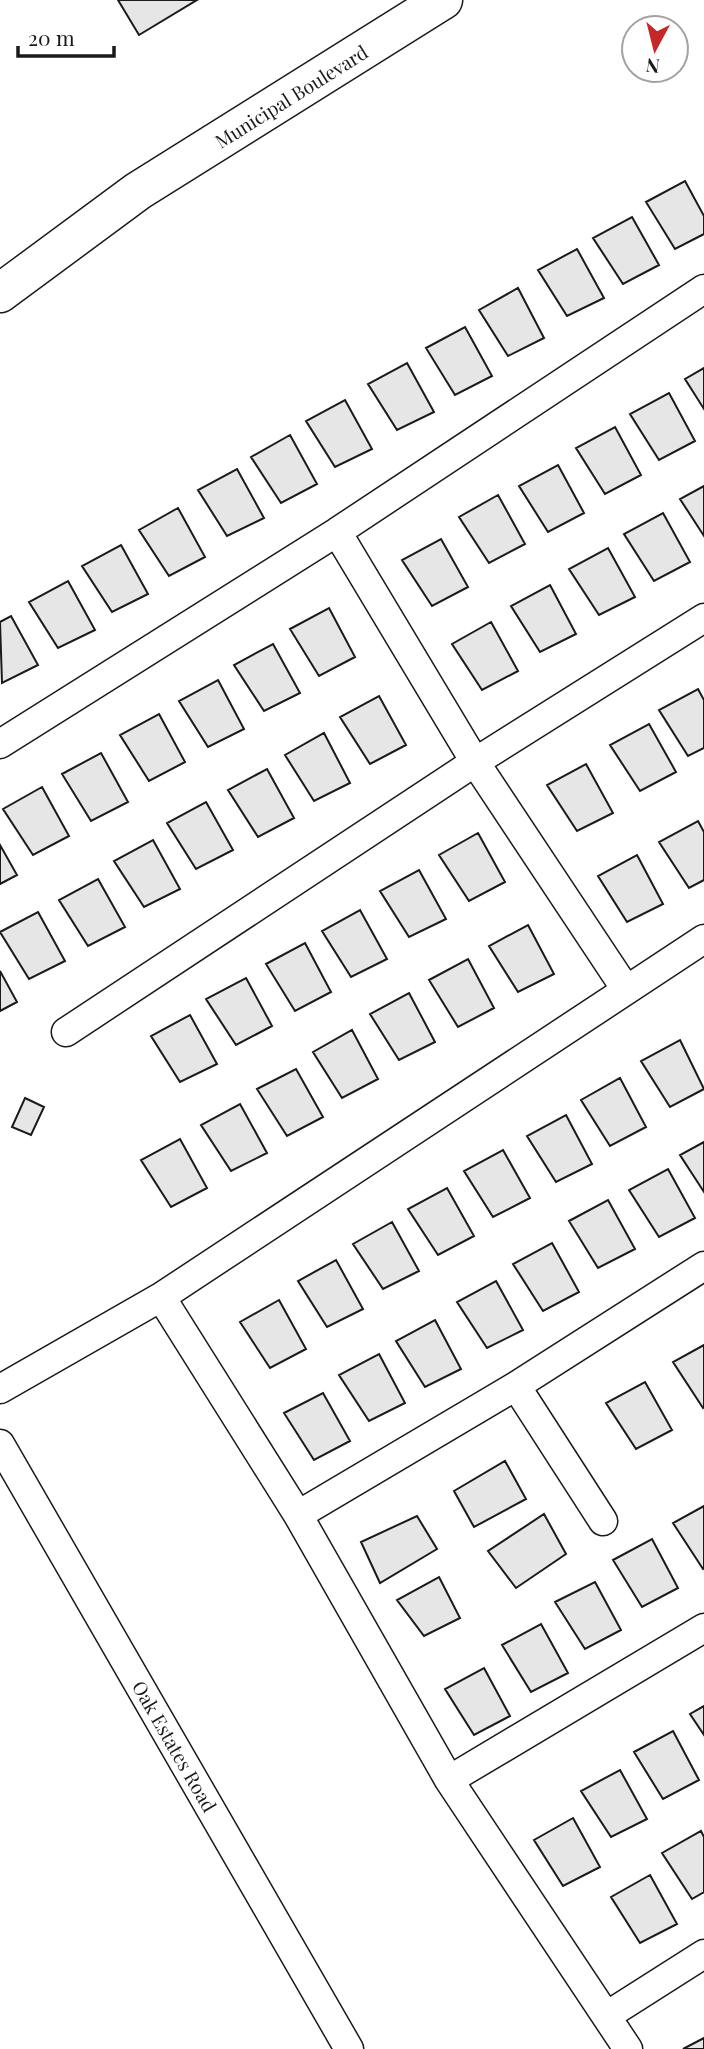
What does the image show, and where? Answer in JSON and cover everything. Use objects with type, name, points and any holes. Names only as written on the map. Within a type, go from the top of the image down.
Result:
[{"type":"main road","name":"Municipal Boulevard","points":[[0,293],[138,191],[443,0]]},
{"type":"main road","name":"Municipal Boulevard","points":[[6,258],[138,191]]},
{"type":"street","points":[[0,744],[337,532],[704,289]]},
{"type":"street","points":[[337,532],[475,762],[625,988]]},
{"type":"street","points":[[66,1032],[475,762],[704,618]]},
{"type":"street","points":[[0,1389],[161,1297],[625,988],[704,939]]},
{"type":"street","points":[[299,1515],[516,1386],[704,1266]]},
{"type":"street","points":[[161,1297],[299,1515],[449,1780],[608,2015],[628,2049]]},
{"type":"street","points":[[516,1386],[603,1521]]},
{"type":"street","name":"Oak Estates Road","points":[[0,1444],[349,2049]]},
{"type":"street","points":[[449,1780],[704,1628]]},
{"type":"street","points":[[608,2015],[704,1954]]},
{"type":"building","points":[[118,0],[197,0],[139,35]]},
{"type":"building","points":[[685,181],[704,216],[704,234],[675,249],[646,202]]},
{"type":"building","points":[[632,217],[659,265],[623,284],[593,238]]},
{"type":"building","points":[[577,249],[604,298],[567,316],[538,270]]},
{"type":"building","points":[[518,288],[544,338],[508,356],[479,310]]},
{"type":"building","points":[[465,327],[492,376],[455,395],[426,348]]},
{"type":"building","points":[[407,363],[434,412],[397,430],[368,384]]},
{"type":"building","points":[[704,368],[704,409],[685,379]]},
{"type":"building","points":[[669,393],[695,441],[659,460],[630,414]]},
{"type":"building","points":[[345,400],[372,449],[335,467],[306,421]]},
{"type":"building","points":[[615,427],[641,475],[605,494],[576,448]]},
{"type":"building","points":[[290,435],[317,484],[281,503],[251,457]]},
{"type":"building","points":[[558,465],[584,513],[548,532],[519,486]]},
{"type":"building","points":[[237,469],[264,518],[227,536],[198,490]]},
{"type":"building","points":[[704,486],[704,536],[680,499]]},
{"type":"building","points":[[498,495],[525,544],[489,563],[459,517]]},
{"type":"building","points":[[178,508],[205,557],[169,576],[139,530]]},
{"type":"building","points":[[663,513],[690,562],[654,581],[624,534]]},
{"type":"building","points":[[441,539],[468,587],[432,606],[402,560]]},
{"type":"building","points":[[121,545],[148,594],[112,612],[82,566]]},
{"type":"building","points":[[608,548],[635,597],[599,615],[569,569]]},
{"type":"building","points":[[68,581],[95,630],[58,648],[29,602]]},
{"type":"building","points":[[550,585],[576,634],[540,652],[511,606]]},
{"type":"building","points":[[329,608],[355,657],[319,676],[290,629]]},
{"type":"building","points":[[11,616],[38,665],[2,683],[0,622]]},
{"type":"building","points":[[491,622],[518,671],[482,690],[452,644]]},
{"type":"building","points":[[273,644],[300,693],[264,711],[234,665]]},
{"type":"building","points":[[218,680],[244,729],[208,747],[179,701]]},
{"type":"building","points":[[698,689],[704,700],[704,748],[688,756],[659,710]]},
{"type":"building","points":[[379,696],[406,745],[370,764],[340,717]]},
{"type":"building","points":[[159,714],[185,762],[149,781],[120,735]]},
{"type":"building","points":[[649,724],[676,772],[640,791],[610,745]]},
{"type":"building","points":[[324,733],[350,783],[314,801],[285,755]]},
{"type":"building","points":[[101,753],[128,802],[91,821],[62,774]]},
{"type":"building","points":[[586,764],[613,813],[577,831],[547,785]]},
{"type":"building","points":[[267,769],[294,818],[258,837],[228,790]]},
{"type":"building","points":[[42,787],[69,836],[33,855],[3,809]]},
{"type":"building","points":[[206,802],[233,850],[196,869],[167,823]]},
{"type":"building","points":[[698,821],[704,832],[704,880],[689,888],[659,842]]},
{"type":"building","points":[[478,833],[505,882],[469,901],[439,855]]},
{"type":"building","points":[[153,840],[180,889],[144,907],[114,861]]},
{"type":"building","points":[[0,845],[17,875],[0,884]]},
{"type":"building","points":[[637,855],[663,904],[627,922],[598,876]]},
{"type":"building","points":[[419,870],[446,919],[409,937],[380,891]]},
{"type":"building","points":[[98,879],[125,927],[88,946],[59,900]]},
{"type":"building","points":[[360,910],[387,959],[351,977],[322,931]]},
{"type":"building","points":[[38,912],[65,961],[29,979],[0,932]]},
{"type":"building","points":[[528,925],[554,974],[518,992],[489,946]]},
{"type":"building","points":[[305,943],[331,992],[295,1011],[266,964]]},
{"type":"building","points":[[468,959],[494,1008],[458,1027],[429,980]]},
{"type":"building","points":[[0,971],[17,1002],[0,1011]]},
{"type":"building","points":[[246,978],[272,1026],[236,1045],[206,999]]},
{"type":"building","points":[[409,993],[435,1042],[399,1060],[370,1014]]},
{"type":"building","points":[[190,1015],[217,1064],[180,1082],[151,1036]]},
{"type":"building","points":[[352,1030],[378,1079],[342,1098],[313,1052]]},
{"type":"building","points":[[680,1040],[704,1089],[670,1107],[641,1061]]},
{"type":"building","points":[[296,1069],[323,1117],[287,1136],[257,1089]]},
{"type":"building","points":[[620,1078],[646,1127],[610,1146],[581,1100]]},
{"type":"building","points":[[25,1098],[44,1107],[31,1135],[12,1127]]},
{"type":"building","points":[[240,1104],[267,1153],[231,1171],[201,1125]]},
{"type":"building","points":[[566,1115],[592,1164],[556,1182],[527,1136]]},
{"type":"building","points":[[180,1139],[207,1188],[171,1207],[141,1160]]},
{"type":"building","points":[[704,1142],[704,1192],[680,1155]]},
{"type":"building","points":[[503,1150],[530,1198],[493,1217],[464,1171]]},
{"type":"building","points":[[668,1169],[695,1218],[659,1237],[629,1190]]},
{"type":"building","points":[[447,1188],[474,1236],[438,1255],[408,1209]]},
{"type":"building","points":[[608,1200],[635,1249],[598,1268],[569,1221]]},
{"type":"building","points":[[392,1222],[419,1271],[383,1289],[353,1244]]},
{"type":"building","points":[[552,1243],[579,1292],[543,1311],[513,1264]]},
{"type":"building","points":[[336,1260],[363,1309],[327,1327],[298,1281]]},
{"type":"building","points":[[496,1281],[523,1330],[487,1348],[457,1302]]},
{"type":"building","points":[[279,1300],[306,1349],[270,1368],[240,1322]]},
{"type":"building","points":[[435,1320],[461,1369],[425,1387],[396,1341]]},
{"type":"building","points":[[704,1345],[704,1407],[703,1408],[673,1362]]},
{"type":"building","points":[[379,1354],[405,1403],[369,1421],[339,1375]]},
{"type":"building","points":[[645,1382],[672,1430],[636,1449],[606,1403]]},
{"type":"building","points":[[323,1393],[350,1441],[314,1460],[284,1413]]},
{"type":"building","points":[[505,1461],[526,1499],[474,1527],[454,1491]]},
{"type":"building","points":[[704,1506],[704,1568],[703,1569],[673,1523]]},
{"type":"building","points":[[544,1514],[566,1554],[516,1588],[488,1551]]},
{"type":"building","points":[[417,1516],[437,1549],[380,1583],[361,1542]]},
{"type":"building","points":[[652,1539],[678,1588],[642,1607],[613,1560]]},
{"type":"building","points":[[439,1577],[460,1618],[424,1636],[397,1600]]},
{"type":"building","points":[[595,1582],[621,1630],[585,1649],[555,1602]]},
{"type":"building","points":[[541,1624],[568,1673],[531,1692],[502,1645]]},
{"type":"building","points":[[484,1668],[510,1716],[474,1735],[445,1689]]},
{"type":"building","points":[[704,1706],[704,1735],[690,1714]]},
{"type":"building","points":[[673,1731],[699,1780],[663,1799],[634,1752]]},
{"type":"building","points":[[620,1770],[647,1819],[611,1837],[581,1791]]},
{"type":"building","points":[[573,1818],[600,1867],[563,1886],[534,1840]]},
{"type":"building","points":[[701,1831],[704,1837],[704,1892],[692,1899],[662,1853]]},
{"type":"building","points":[[650,1875],[677,1924],[640,1943],[611,1897]]},
{"type":"building","points":[[704,2038],[704,2049],[683,2049]]}]
